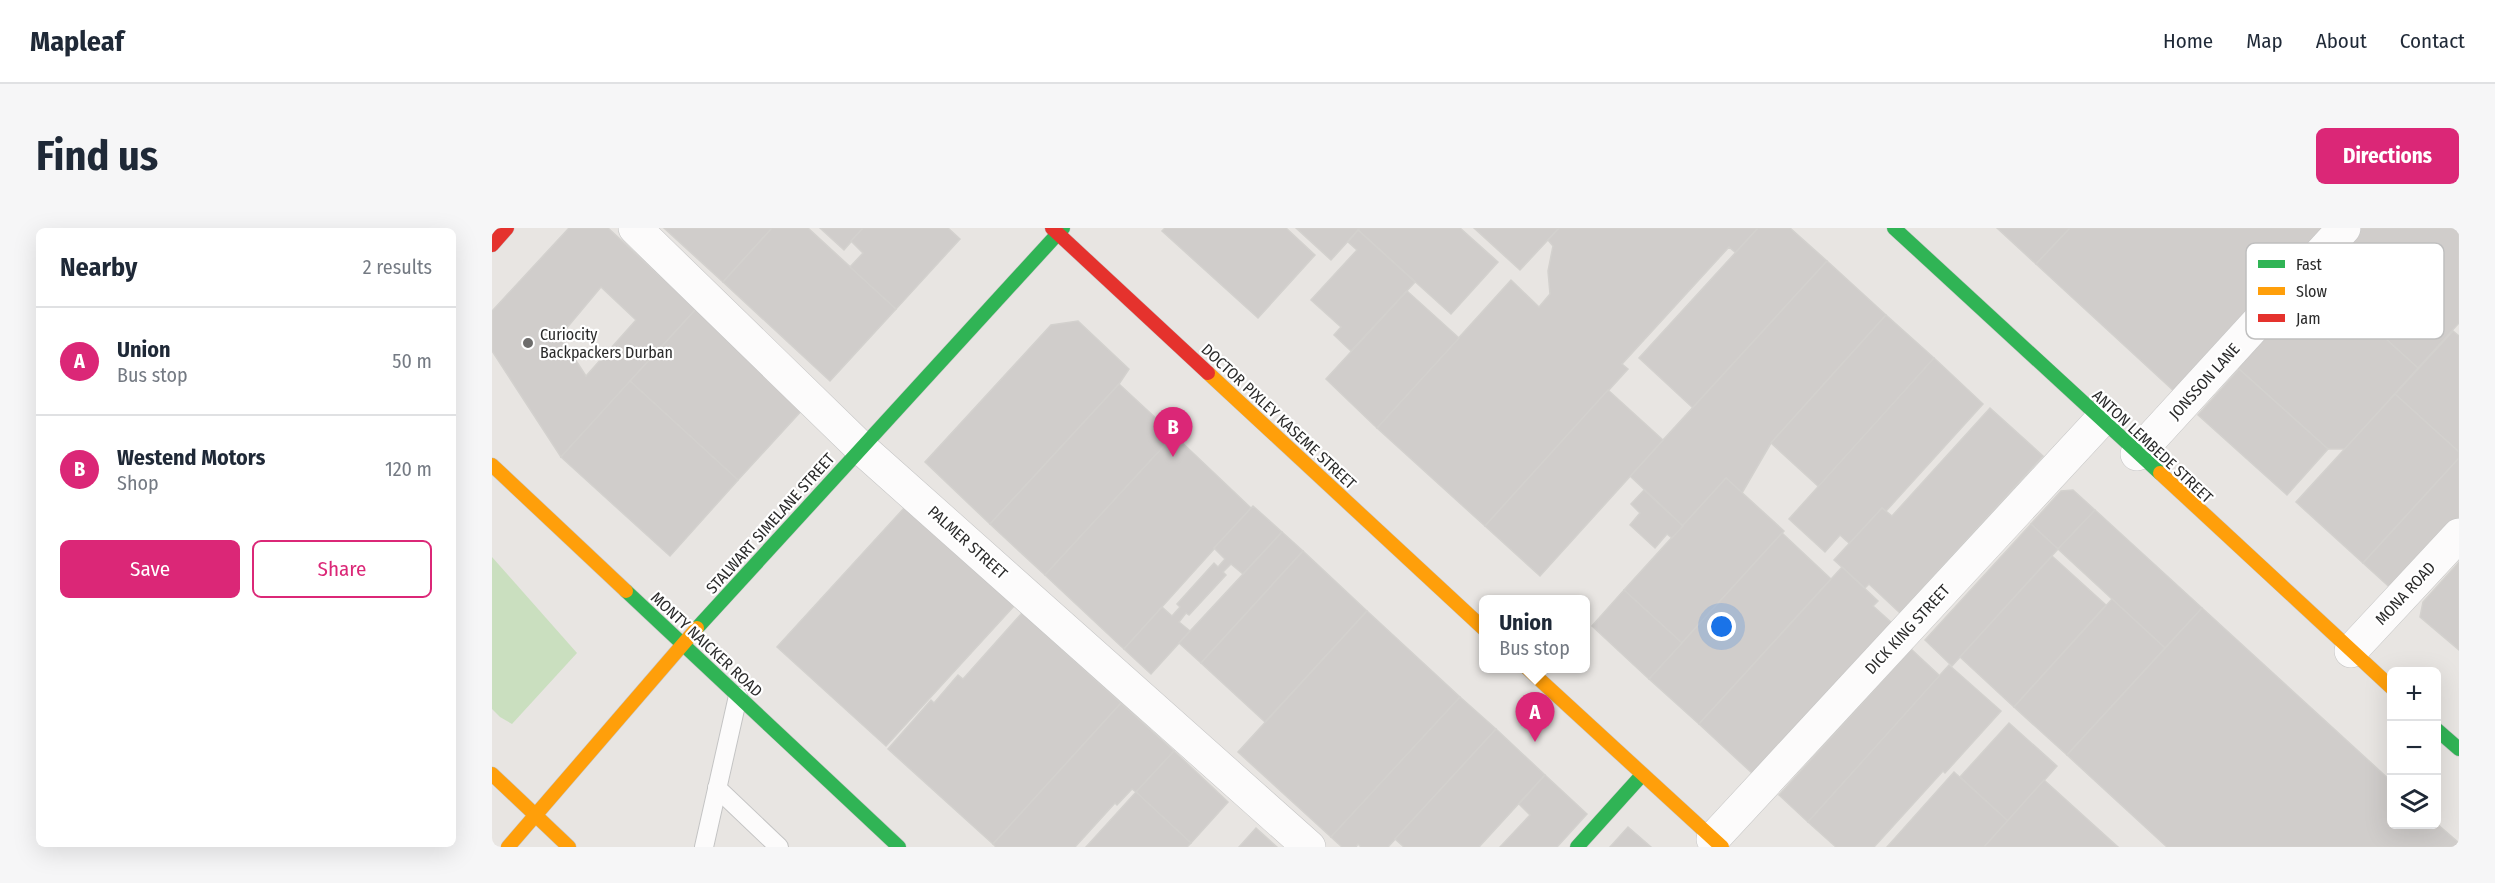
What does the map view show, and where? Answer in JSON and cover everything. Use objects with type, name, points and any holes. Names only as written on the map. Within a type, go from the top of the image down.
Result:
[{"type":"main road","points":[[492,245],[507,228]]},
{"type":"main road","name":"ANTON LEMBEDE STREET","points":[[1894,228],[2387,684]]},
{"type":"main road","name":"STALWART SIMELANE STREET","points":[[508,847],[683,644],[1057,230]]},
{"type":"main road","name":"DOCTOR PIXLEY KASEME STREET","points":[[1057,230],[1479,624]]},
{"type":"main road","name":"MONTY NAICKER ROAD","points":[[492,465],[899,847]]},
{"type":"main road","points":[[1531,673],[1717,843]]},
{"type":"main road","points":[[2441,733],[2459,749]]},
{"type":"main road","points":[[492,774],[569,847]]},
{"type":"main road","points":[[1577,847],[1642,775]]},
{"type":"street","name":"PALMER STREET","points":[[635,228],[860,447],[1309,847]]},
{"type":"street","name":"JONSSON LANE","points":[[2330,243],[2344,228]]},
{"type":"street","name":"JONSSON LANE","points":[[2138,454],[2246,336]]},
{"type":"street","name":"DICK KING STREET","points":[[1717,843],[2102,420]]},
{"type":"street","name":"MONA ROAD","points":[[2351,651],[2459,535]]},
{"type":"lane","points":[[704,847],[738,696]]},
{"type":"lane","points":[[717,788],[779,847]]},
{"type":"green space","points":[[492,557],[577,653],[512,724],[492,709]]},
{"type":"building","name":"Curiocity Backpackers Durban","points":[[569,228],[608,228],[696,309],[561,457],[492,351],[492,311]],"holes":[[[601,287],[636,320],[586,376],[560,336]]]},
{"type":"building","points":[[664,228],[772,228],[723,282]]},
{"type":"building","points":[[772,228],[808,228],[896,309],[830,381],[723,282]]},
{"type":"building","points":[[820,228],[863,228],[844,250]]},
{"type":"building","points":[[863,228],[948,228],[960,239],[896,309],[850,267],[863,253],[851,241]]},
{"type":"building","points":[[1165,228],[1286,228],[1315,255],[1258,318],[1162,231]]},
{"type":"building","points":[[1296,228],[1359,228],[1359,229],[1331,260]]},
{"type":"building","points":[[1360,228],[1460,228],[1498,262],[1451,314],[1358,230]]},
{"type":"building","points":[[1474,228],[1559,228],[1520,270]]},
{"type":"building","points":[[1559,228],[1758,228],[1736,253],[1729,247],[1622,364],[1628,369],[1485,526],[1377,428],[1511,280],[1539,307],[1550,294],[1548,271],[1553,246],[1548,240]]},
{"type":"building","points":[[1758,228],[1790,228],[1827,261],[1693,408],[1639,358]]},
{"type":"building","points":[[1997,228],[2070,228],[2036,264]]},
{"type":"building","points":[[2070,228],[2328,228],[2314,243],[2246,243],[2246,317],[2176,393],[2036,264]]},
{"type":"building","points":[[2353,228],[2459,228],[2459,323],[2418,368],[2386,339],[2444,339],[2444,243],[2339,243]]},
{"type":"building","points":[[1358,230],[1415,282],[1351,351],[1334,335],[1341,327],[1311,300],[1357,250],[1348,242]]},
{"type":"building","points":[[1827,261],[1886,315],[1771,443],[1742,493],[1726,478],[1683,526],[1630,476]]},
{"type":"building","points":[[1407,291],[1459,338],[1377,428],[1326,379]]},
{"type":"building","points":[[696,309],[804,408],[738,480],[630,381]]},
{"type":"building","points":[[1886,315],[1934,358],[1819,487],[1771,443]]},
{"type":"building","points":[[1078,321],[1129,369],[1119,384],[990,524],[925,462],[1051,325]]},
{"type":"building","points":[[2453,331],[2459,336],[2459,452],[2395,394]]},
{"type":"building","points":[[2249,339],[2386,339],[2418,368],[2345,449],[2328,449],[2239,369],[2238,351]]},
{"type":"building","points":[[1934,358],[1983,404],[1886,511],[1882,508],[1850,544],[1840,535],[1825,552],[1789,519]]},
{"type":"building","points":[[2239,369],[2328,449],[2287,495],[2198,415]]},
{"type":"building","points":[[630,381],[738,480],[670,556],[561,457]]},
{"type":"building","points":[[1119,384],[1174,435],[1045,575],[990,524]]},
{"type":"building","points":[[1608,390],[1663,440],[1540,576],[1485,526]]},
{"type":"building","points":[[2395,394],[2459,452],[2459,458],[2363,563],[2296,502]]},
{"type":"building","points":[[1990,408],[2043,456],[1900,613],[1869,584],[1865,588],[1834,560],[1882,508],[1892,516]]},
{"type":"building","points":[[1174,435],[1251,508],[1124,649],[1045,575]]},
{"type":"building","points":[[2459,458],[2459,525],[2396,593],[2363,563]]},
{"type":"building","points":[[1726,478],[1784,531],[1682,643],[1624,590]]},
{"type":"building","points":[[1644,490],[1683,526],[1672,538],[1667,534],[1655,548],[1630,525],[1640,513],[1631,504]]},
{"type":"building","points":[[2073,490],[2095,510],[2058,549],[2031,524],[2061,491]]},
{"type":"building","points":[[906,506],[1014,606],[886,746],[777,647]]},
{"type":"building","points":[[1253,506],[1282,532],[1243,574],[1231,564],[1223,572],[1226,575],[1189,615],[1186,613],[1179,622],[1190,631],[1151,674],[1124,649],[1162,607],[1172,616],[1180,607],[1177,604],[1214,563],[1218,567],[1225,559],[1214,548]]},
{"type":"building","points":[[2095,510],[2202,608],[2165,648],[2058,549]]},
{"type":"building","points":[[2031,524],[2058,549],[1952,666],[1925,640]]},
{"type":"building","points":[[1282,532],[1303,551],[1201,663],[1179,643]]},
{"type":"building","points":[[1782,533],[1831,579],[1699,724],[1649,679]]},
{"type":"building","points":[[1303,551],[1367,611],[1265,722],[1201,663]]},
{"type":"building","points":[[2052,556],[2106,605],[2014,707],[1960,657]]},
{"type":"building","points":[[2459,562],[2459,650],[2420,617],[2423,602]]},
{"type":"building","points":[[1842,567],[1878,601],[1873,606],[1892,623],[1753,774],[1699,724]]},
{"type":"building","points":[[1624,590],[1682,643],[1649,679],[1592,626]]},
{"type":"building","points":[[2112,599],[2165,648],[2067,755],[2014,707]]},
{"type":"building","points":[[2202,608],[2387,777],[2387,829],[2441,827],[2459,843],[2459,847],[2167,847],[2067,755]]},
{"type":"building","points":[[1367,611],[1460,697],[1331,837],[1238,752]]},
{"type":"building","points":[[1022,613],[1121,703],[993,844],[888,749],[931,700],[934,703],[958,675],[963,679]]},
{"type":"building","points":[[1911,649],[1940,676],[1808,822],[1779,795]]},
{"type":"building","points":[[1949,665],[2001,711],[1874,847],[1836,847],[1808,822]]},
{"type":"building","points":[[1460,697],[1496,729],[1388,847],[1361,847],[1358,844],[1356,847],[1342,847],[1331,837]]},
{"type":"building","points":[[1121,703],[1174,751],[1136,792],[1132,789],[1117,805],[1115,803],[1075,847],[996,847],[993,844]]},
{"type":"building","points":[[2009,723],[2057,766],[2008,821],[1960,777]]},
{"type":"building","points":[[1496,729],[1545,775],[1479,847],[1404,847],[1395,839]]},
{"type":"building","points":[[1174,751],[1228,802],[1191,843],[1136,792]]},
{"type":"building","points":[[1954,772],[2008,821],[1984,847],[1887,847]]},
{"type":"building","points":[[1545,775],[1587,814],[1557,847],[1500,847],[1530,815],[1519,804]]},
{"type":"building","points":[[2044,780],[2118,847],[1984,847]]},
{"type":"building","points":[[1136,792],[1191,843],[1187,847],[1086,847]]},
{"type":"building","points":[[1628,827],[1651,847],[1610,847]]},
{"type":"building","points":[[1256,828],[1277,847],[1239,847]]},
{"type":"traffic: fast","points":[[697,628],[1063,228]]},
{"type":"traffic: fast","points":[[1894,228],[2160,473]]},
{"type":"traffic: fast","points":[[626,591],[899,847]]},
{"type":"traffic: fast","points":[[2441,733],[2459,749]]},
{"type":"traffic: fast","points":[[1577,847],[1642,775]]},
{"type":"traffic: slow","points":[[1208,373],[1479,624]]},
{"type":"traffic: slow","points":[[492,465],[626,591]]},
{"type":"traffic: slow","points":[[2160,473],[2387,683]]},
{"type":"traffic: slow","points":[[508,847],[697,628]]},
{"type":"traffic: slow","points":[[1532,673],[1722,847]]},
{"type":"traffic: slow","points":[[492,774],[569,847]]},
{"type":"traffic: jam","points":[[492,245],[507,228]]},
{"type":"traffic: jam","points":[[1052,228],[1208,373]]},
{"type":"place","name":"Curiocity Backpackers Durban","points":[[528,343]]},
{"type":"place","name":"Westend Motors","points":[[1173,457]]},
{"type":"place","name":"Union","points":[[1535,742]]}]
